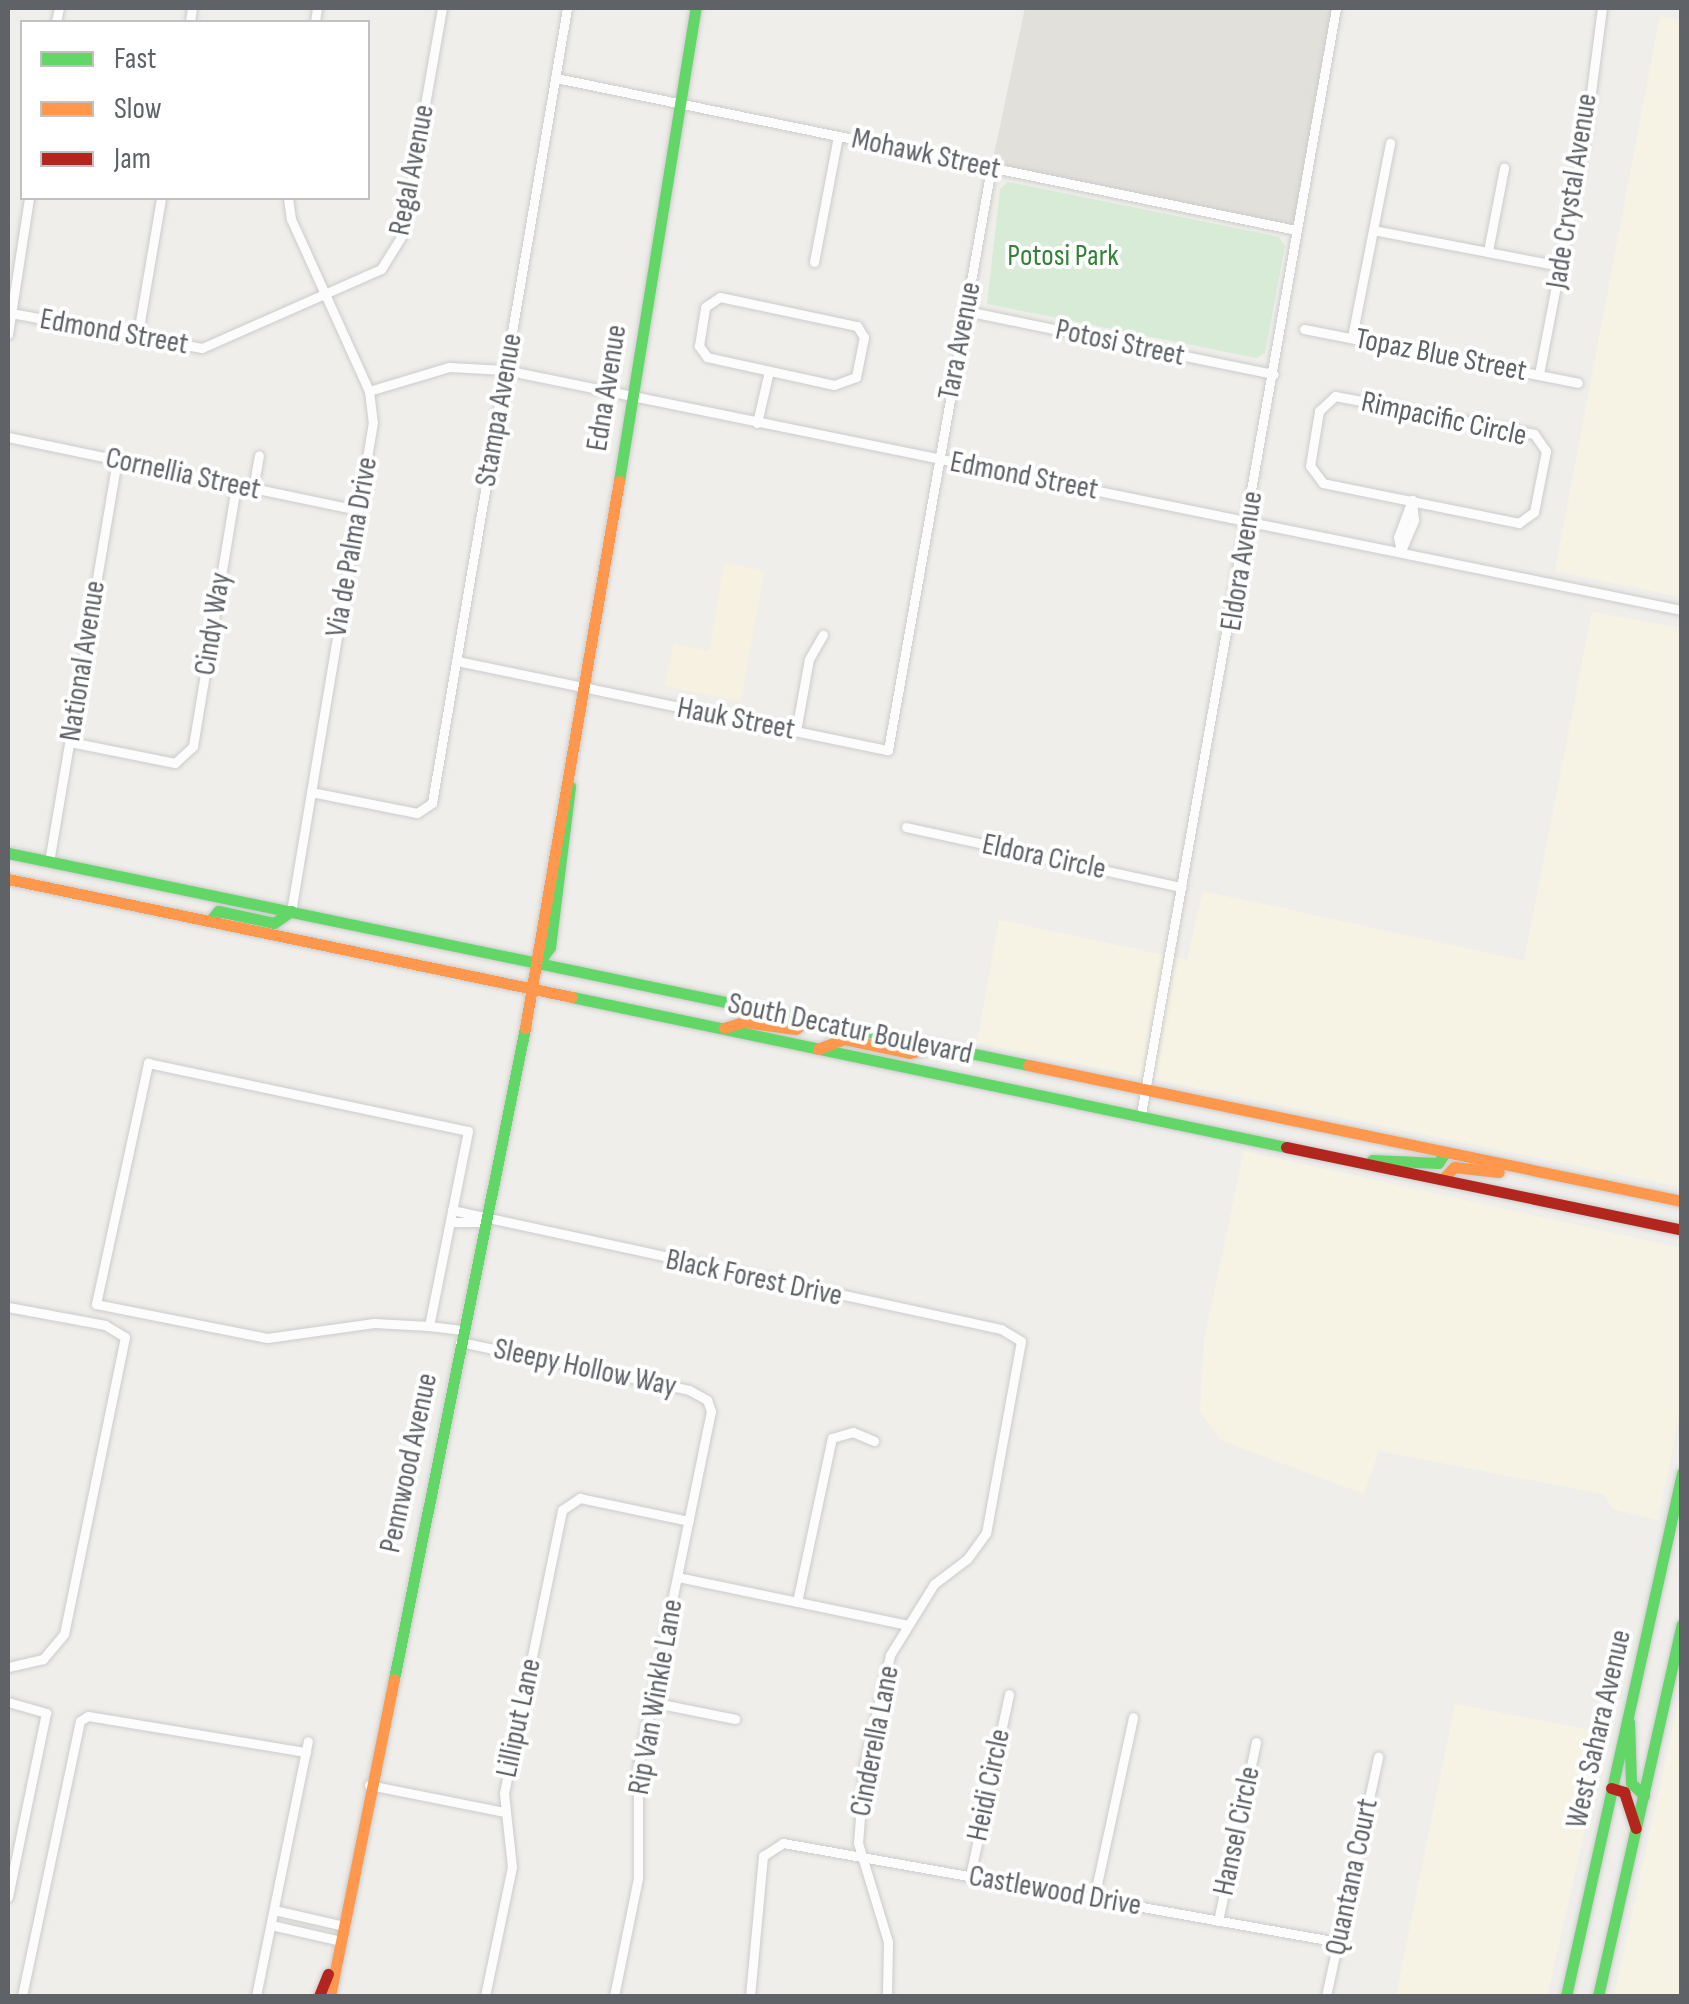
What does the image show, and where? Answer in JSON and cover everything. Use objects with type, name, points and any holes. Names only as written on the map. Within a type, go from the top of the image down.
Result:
[{"type":"main road","name":"Edna Avenue","points":[[535,976],[550,947],[570,816],[570,777],[696,8]]},
{"type":"main road","name":"South Decatur Boulevard","points":[[8,853],[291,911],[724,1028],[1682,1230]]},
{"type":"main road","name":"South Decatur Boulevard","points":[[8,879],[211,920],[807,1019],[1682,1202]]},
{"type":"main road","points":[[211,920],[218,911],[274,923],[286,920],[291,911]]},
{"type":"main road","name":"Pennwood Avenue","points":[[320,1996],[337,1940],[535,976]]},
{"type":"main road","points":[[724,1028],[744,1022],[796,1029],[807,1019]]},
{"type":"main road","points":[[818,1049],[844,1039],[910,1052],[938,1047]]},
{"type":"main road","points":[[1289,1146],[1292,1121]]},
{"type":"main road","points":[[1358,1161],[1401,1157],[1438,1163],[1445,1153]]},
{"type":"main road","points":[[1443,1179],[1454,1167],[1534,1171]]},
{"type":"main road","name":"West Sahara Avenue","points":[[1566,1996],[1678,1507],[1682,1473]]},
{"type":"main road","name":"West Sahara Avenue","points":[[1598,1996],[1682,1624]]},
{"type":"main road","points":[[1628,1716],[1634,1746],[1631,1783],[1644,1795]]},
{"type":"main road","points":[[1611,1788],[1624,1792],[1636,1828]]},
{"type":"main road","name":"Pennwood Avenue","points":[[330,1996],[332,1960]]},
{"type":"street","name":"Regal Avenue","points":[[327,297],[381,268],[402,235],[442,8]]},
{"type":"street","name":"Stampa Avenue","points":[[310,792],[426,810],[457,661],[567,8]]},
{"type":"street","name":"Eldora Avenue","points":[[1141,1114],[1336,8]]},
{"type":"street","name":"Jade Crystal Avenue","points":[[1538,374],[1560,266],[1602,8]]},
{"type":"street","name":"Mohawk Street","points":[[556,78],[1296,230]]},
{"type":"street","points":[[814,262],[838,136]]},
{"type":"street","points":[[1352,337],[1390,143]]},
{"type":"street","name":"Tara Avenue","points":[[888,750],[992,168]]},
{"type":"street","points":[[1488,251],[1504,168]]},
{"type":"street","points":[[8,334],[29,200]]},
{"type":"street","points":[[137,339],[160,200]]},
{"type":"street","name":"Via de Palma Drive","points":[[289,200],[368,391],[373,422],[291,911]]},
{"type":"street","points":[[1373,230],[1560,266]]},
{"type":"street","name":"Edmond Street","points":[[11,312],[137,339],[202,348],[327,297]]},
{"type":"street","points":[[720,297],[850,324],[864,337],[852,383],[769,371],[702,352],[710,300],[720,297]]},
{"type":"street","name":"Potosi Street","points":[[966,311],[1274,374]]},
{"type":"street","name":"Topaz Blue Street","points":[[1304,329],[1578,384]]},
{"type":"street","name":"Edmond Street","points":[[368,391],[449,367],[505,370],[938,460],[1248,518],[1682,610]]},
{"type":"street","points":[[757,423],[769,371]]},
{"type":"street","name":"Rimpacific Circle","points":[[1336,396],[1534,434],[1546,451],[1534,512],[1519,523],[1412,500],[1313,476],[1326,402],[1336,396]]},
{"type":"street","name":"Cornellia Street","points":[[8,437],[358,510]]},
{"type":"street","points":[[254,488],[260,456]]},
{"type":"street","name":"National Avenue","points":[[49,862],[116,460]]},
{"type":"street","name":"Cindy Way","points":[[70,742],[183,760],[192,746],[236,485]]},
{"type":"street","points":[[1401,551],[1410,538],[1412,500]]},
{"type":"street","points":[[796,730],[809,659],[822,635]]},
{"type":"street","name":"Hauk Street","points":[[457,661],[888,750]]},
{"type":"street","name":"Eldora Circle","points":[[906,827],[1182,887]]},
{"type":"street","name":"Sleepy Hollow Way","points":[[452,1210],[468,1131],[148,1063],[96,1304],[267,1338],[374,1323],[428,1326],[689,1390],[708,1400]]},
{"type":"street","points":[[428,1326],[452,1210],[484,1222]]},
{"type":"street","points":[[450,1222],[484,1222]]},
{"type":"street","name":"Black Forest Drive","points":[[484,1222],[1001,1329],[1021,1340]]},
{"type":"street","points":[[8,1307],[105,1326],[125,1337],[64,1634],[43,1658],[8,1666]]},
{"type":"street","name":"Cinderella Lane","points":[[887,1996],[888,1942],[862,1857],[856,1812],[864,1767],[890,1655],[934,1584],[968,1559],[986,1533],[1021,1340]]},
{"type":"street","name":"Rip Van Winkle Lane","points":[[614,1996],[638,1878],[635,1803],[711,1411],[708,1400]]},
{"type":"street","points":[[797,1602],[832,1438],[853,1432],[874,1441]]},
{"type":"street","name":"Lilliput Lane","points":[[485,1996],[512,1868],[504,1812],[562,1510],[570,1501],[689,1521]]},
{"type":"street","points":[[678,1577],[907,1625]]},
{"type":"street","name":"Heidi Circle","points":[[970,1876],[1009,1694]]},
{"type":"street","points":[[8,1702],[41,1706],[46,1714],[8,1897]]},
{"type":"street","points":[[652,1702],[735,1719]]},
{"type":"street","points":[[22,1996],[80,1722],[88,1716],[307,1747],[256,1996]]},
{"type":"street","points":[[1094,1898],[1132,1717]]},
{"type":"street","name":"Hansel Circle","points":[[1218,1920],[1256,1742]]},
{"type":"street","name":"Quantana Court","points":[[1326,1996],[1378,1757]]},
{"type":"street","points":[[368,1785],[504,1812]]},
{"type":"street","name":"Castlewood Drive","points":[[750,1996],[764,1856],[773,1847],[862,1857],[1338,1942]]},
{"type":"street","points":[[274,1910],[340,1925]]},
{"type":"street","points":[[271,1925],[337,1940]]},
{"type":"shaded area","points":[[1025,8],[1336,8],[1296,230],[991,168]]},
{"type":"shaded area","points":[[1660,16],[1682,20],[1681,597],[1555,571]]},
{"type":"shaded area","points":[[1592,612],[1681,628],[1681,1187],[977,1043],[999,920],[1187,960],[1203,891],[1524,961]]},
{"type":"shaded area","points":[[1244,1151],[1681,1248],[1681,1407],[1658,1520],[1613,1509],[1603,1494],[1379,1451],[1364,1494],[1220,1440],[1200,1412],[1204,1341]]},
{"type":"shaded area","points":[[1681,1690],[1681,1996],[1614,1996],[1667,1754]]},
{"type":"shaded area","points":[[1455,1704],[1607,1733],[1547,1996],[1396,1996]]},
{"type":"green space","name":"Potosi Park","points":[[1008,182],[1279,237],[1285,246],[1265,353],[1256,358],[987,304],[1000,189]]},
{"type":"sand","points":[[724,562],[764,571],[741,702],[664,686],[674,644],[709,651]]},
{"type":"traffic: fast","points":[[619,481],[696,8]]},
{"type":"traffic: fast","points":[[538,964],[550,947],[570,786]]},
{"type":"traffic: fast","points":[[8,853],[1028,1065]]},
{"type":"traffic: fast","points":[[211,920],[218,911],[274,923],[291,911]]},
{"type":"traffic: fast","points":[[572,997],[1286,1147]]},
{"type":"traffic: fast","points":[[394,1679],[525,1028]]},
{"type":"traffic: fast","points":[[1372,1160],[1438,1163],[1445,1153]]},
{"type":"traffic: fast","points":[[1566,1996],[1682,1473]]},
{"type":"traffic: fast","points":[[1598,1996],[1682,1624]]},
{"type":"traffic: fast","points":[[1629,1722],[1631,1783],[1644,1795]]},
{"type":"traffic: slow","points":[[525,1028],[619,481]]},
{"type":"traffic: slow","points":[[8,879],[572,997]]},
{"type":"traffic: slow","points":[[724,1028],[744,1022],[796,1029],[807,1019]]},
{"type":"traffic: slow","points":[[818,1049],[844,1039],[910,1053],[937,1047]]},
{"type":"traffic: slow","points":[[1028,1065],[1682,1201]]},
{"type":"traffic: slow","points":[[1443,1179],[1454,1167],[1499,1172]]},
{"type":"traffic: slow","points":[[330,1996],[394,1679]]},
{"type":"traffic: jam","points":[[1286,1147],[1682,1230]]},
{"type":"traffic: jam","points":[[1611,1788],[1624,1792],[1636,1828]]},
{"type":"traffic: jam","points":[[319,1996],[328,1974]]}]
